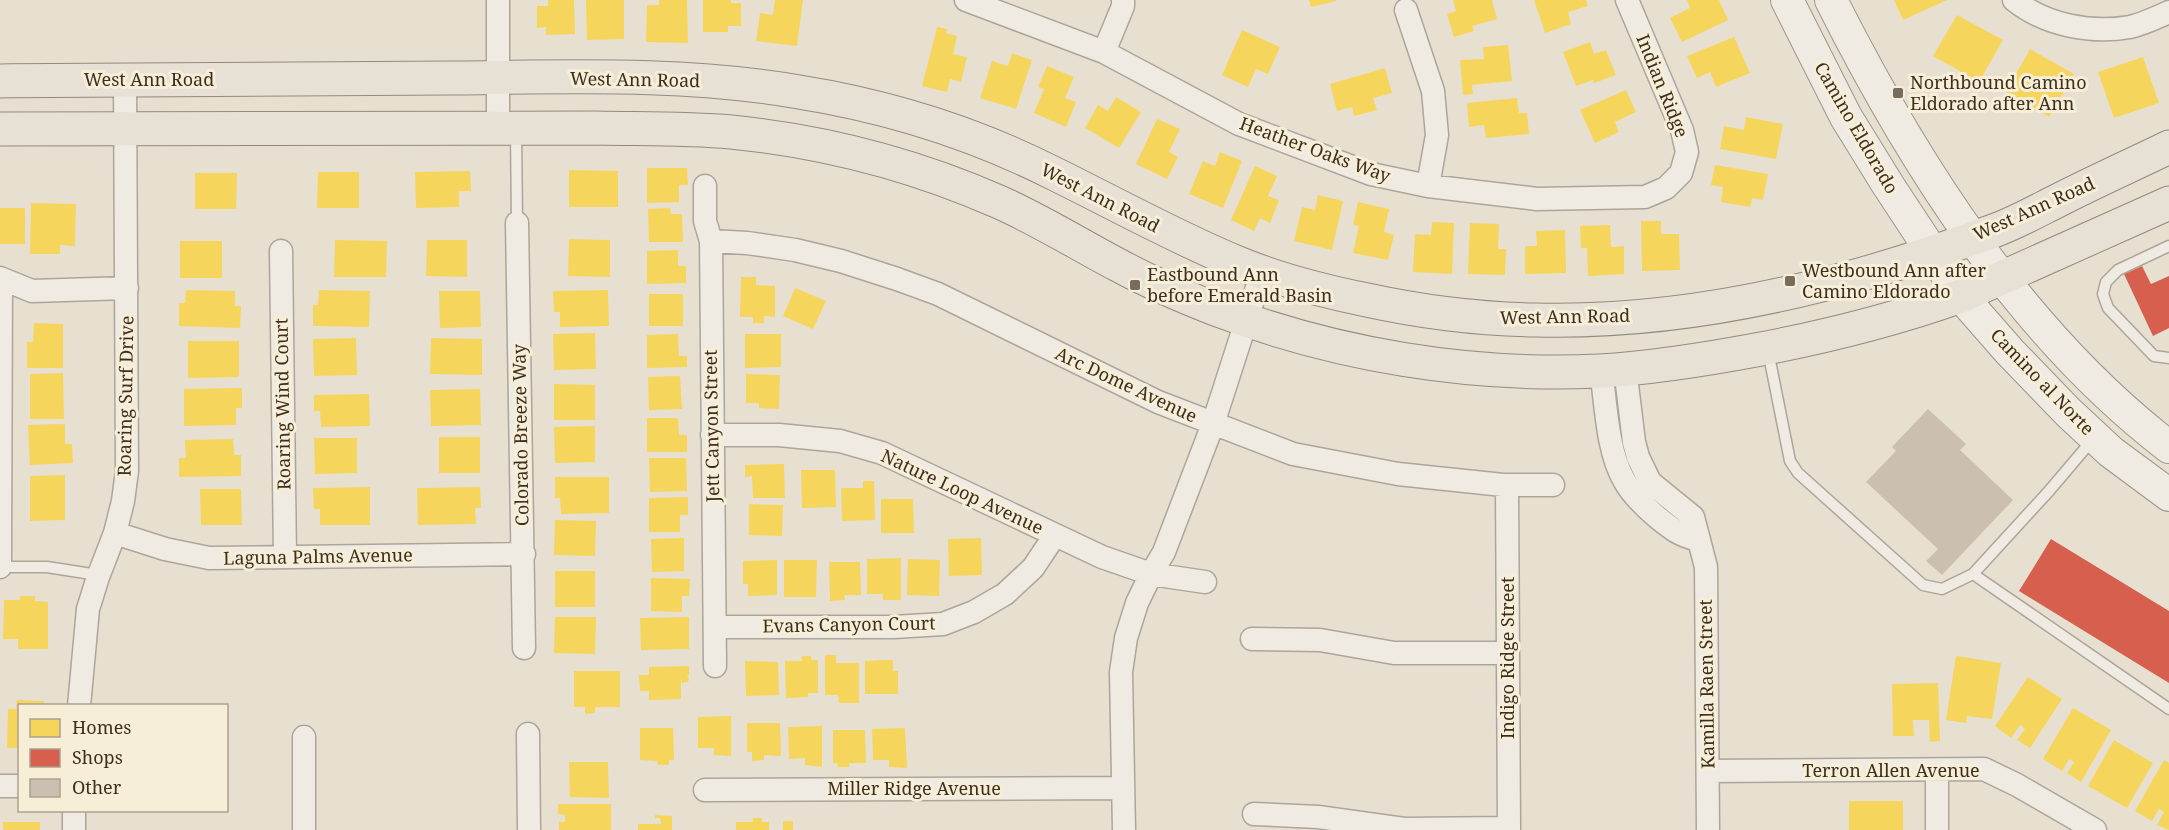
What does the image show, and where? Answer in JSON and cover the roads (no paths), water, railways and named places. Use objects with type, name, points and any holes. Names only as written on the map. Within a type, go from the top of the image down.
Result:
[{"type":"main road","name":"Camino Eldorado","points":[[1787,0],[1846,117],[1931,253]]},
{"type":"main road","points":[[1831,0],[1890,110],[1924,167],[2003,279]]},
{"type":"main road","name":"West Ann Road","points":[[0,81],[498,78],[717,81],[798,91],[876,108],[950,131],[1021,158],[1183,239],[1262,272],[1337,294],[1417,310],[1500,319],[1573,320],[1642,316],[1710,307],[1845,279],[1931,253],[2003,227],[2169,147]]},
{"type":"main road","points":[[0,129],[507,128],[695,129],[734,132],[813,145],[893,164],[997,202],[1150,281],[1282,332],[1349,350],[1417,361],[1493,369],[1613,369],[1680,363],[1767,348],[1867,325],[1961,296],[2169,203]]},
{"type":"main road","name":"Camino al Norte","points":[[1931,253],[1961,296],[2010,352],[2111,452],[2169,495]]},
{"type":"main road","name":"Camino al Norte","points":[[2003,279],[2085,372],[2138,423],[2169,447]]},
{"type":"street","points":[[498,0],[498,78],[507,128]]},
{"type":"street","name":"Heather Oaks Way","points":[[966,0],[1104,52],[1239,124],[1371,174],[1428,186],[1537,199],[1645,197],[1666,188],[1681,173]]},
{"type":"street","points":[[1104,52],[1123,6],[1123,0]]},
{"type":"street","name":"Indian Ridge","points":[[1627,0],[1682,130],[1687,152],[1681,173]]},
{"type":"street","points":[[2014,0],[2046,19],[2086,28],[2129,27],[2169,12]]},
{"type":"street","points":[[1406,10],[1433,91],[1437,135],[1428,186]]},
{"type":"street","name":"Roaring Surf Drive","points":[[79,704],[88,609],[98,575],[115,533],[127,471],[125,80]]},
{"type":"street","name":"Jett Canyon Street","points":[[705,186],[705,221],[711,241],[715,666]]},
{"type":"street","name":"Colorado Breeze Way","points":[[517,223],[524,648]]},
{"type":"street","name":"Arc Dome Avenue","points":[[711,241],[747,243],[795,250],[841,261],[897,279],[938,294],[1158,402],[1293,453],[1398,474],[1507,485],[1553,485]]},
{"type":"street","name":"Roaring Wind Court","points":[[281,251],[285,557]]},
{"type":"street","points":[[1124,830],[1121,672],[1126,638],[1137,603],[1164,552],[1213,424],[1262,272]]},
{"type":"street","points":[[0,567],[1,279],[32,291],[127,288]]},
{"type":"street","points":[[1613,369],[1610,431],[1623,479],[1641,503],[1660,520],[1680,535],[1698,540]]},
{"type":"street","name":"Kamilla Raen Street","points":[[1613,369],[1638,457],[1650,482],[1693,517],[1706,567],[1708,830]]},
{"type":"street","name":"Nature Loop Avenue","points":[[712,435],[779,435],[840,441],[882,453],[1102,557],[1151,574],[1205,582]]},
{"type":"street","name":"Indigo Ridge Street","points":[[1507,485],[1509,829]]},
{"type":"street","name":"Laguna Palms Avenue","points":[[115,533],[199,557],[524,554]]},
{"type":"street","name":"Evans Canyon Court","points":[[715,627],[894,627],[943,624],[974,612],[1005,594],[1033,568],[1055,535]]},
{"type":"street","points":[[1252,639],[1320,640],[1394,653],[1508,653]]},
{"type":"street","points":[[528,734],[529,830]]},
{"type":"street","points":[[304,737],[304,830]]},
{"type":"street","name":"Terron Allen Avenue","points":[[1708,771],[1984,769],[2017,785],[2095,830]]},
{"type":"street","points":[[1937,771],[1937,830]]},
{"type":"street","points":[[0,786],[18,786]]},
{"type":"street","name":"Miller Ridge Avenue","points":[[705,790],[1123,788]]},
{"type":"street","points":[[74,812],[74,830]]},
{"type":"street","points":[[1254,814],[1318,817],[1404,829],[1509,829]]},
{"type":"lane","points":[[507,128],[517,223]]},
{"type":"lane","points":[[2169,246],[2118,270],[2106,282],[2103,294],[2108,308],[2154,356],[2169,357]]},
{"type":"lane","points":[[1767,348],[1790,461],[1798,473],[1923,585],[1942,589],[1973,574],[2095,437]]},
{"type":"lane","points":[[1660,520],[1673,500]]},
{"type":"lane","points":[[0,567],[46,567],[98,575]]},
{"type":"lane","points":[[1973,574],[2169,709]]},
{"type":"place","name":"Northbound Camino Eldorado after Ann","points":[[1898,93]]},
{"type":"place","name":"Westbound Ann after Camino Eldorado","points":[[1790,281]]},
{"type":"place","name":"Eastbound Ann before Emerald Basin","points":[[1135,285]]}]
